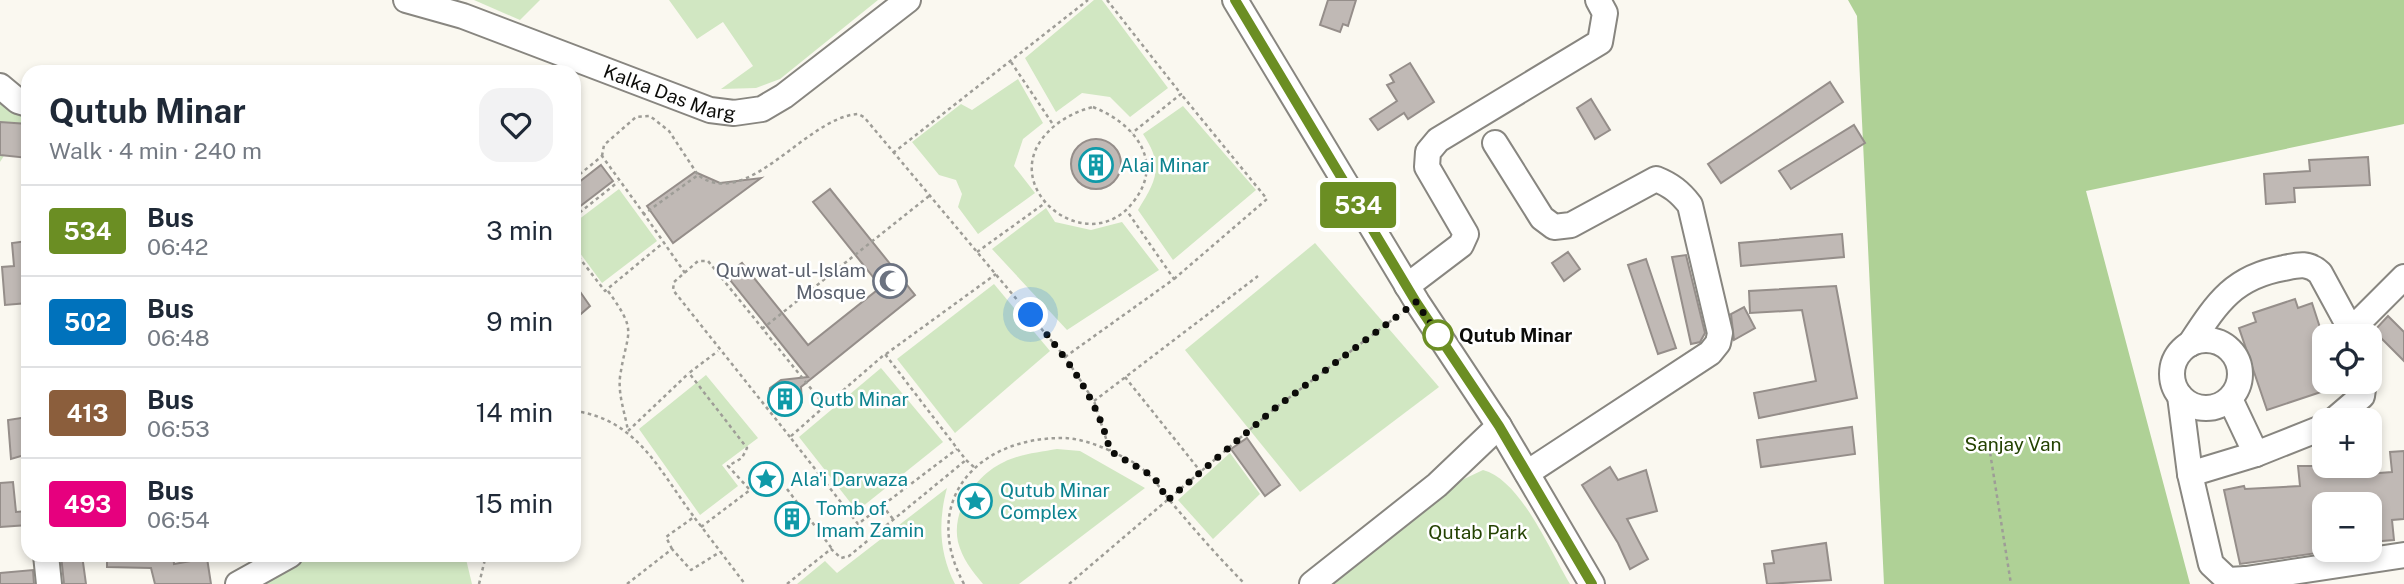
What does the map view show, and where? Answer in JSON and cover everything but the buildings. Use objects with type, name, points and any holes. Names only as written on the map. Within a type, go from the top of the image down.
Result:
[{"type":"street","name":"Kalka Das Marg","points":[[406,0],[463,16],[682,101],[734,113],[762,109],[784,96],[908,0]]},
{"type":"street","points":[[1235,0],[1412,294],[1499,426],[1592,584]]},
{"type":"street","points":[[1412,294],[1461,245],[1466,234],[1427,167],[1428,152],[1438,140],[1600,42],[1605,13],[1598,0]]},
{"type":"street","points":[[0,86],[21,102]]},
{"type":"street","points":[[1495,143],[1542,218],[1554,227],[1571,225],[1656,179],[1670,184],[1690,205],[1720,333],[1718,343],[1710,353],[1527,473]]},
{"type":"street","points":[[2347,324],[2319,273],[2304,264],[2259,272],[2242,281],[2213,310],[2190,344],[2182,350],[2173,367],[2172,377],[2180,396],[2190,474],[2211,565],[2228,580],[2247,581],[2404,555]]},
{"type":"street","points":[[2360,324],[2404,277]]},
{"type":"street","points":[[2180,396],[2188,403],[2210,408],[2230,399],[2240,380],[2236,359],[2221,344],[2201,341],[2190,344]]},
{"type":"street","points":[[2348,408],[2362,394]]},
{"type":"street","points":[[2230,399],[2256,454]]},
{"type":"street","points":[[1312,584],[1437,485],[1499,426]]},
{"type":"street","points":[[2190,474],[2256,454],[2312,432]]},
{"type":"street","points":[[47,562],[49,584]]},
{"type":"street","points":[[239,584],[278,562]]},
{"type":"path","points":[[893,153],[1088,0]]},
{"type":"path","points":[[1065,357],[1174,279],[1267,199],[1107,0]]},
{"type":"path","points":[[1010,61],[1054,126]]},
{"type":"path","points":[[1132,133],[1181,94]]},
{"type":"path","points":[[1093,107],[1105,112],[1132,133],[1149,165],[1144,186],[1127,211],[1100,223],[1078,223],[1062,217],[1045,203],[1033,181],[1031,166],[1033,152],[1054,126],[1084,109],[1093,107]]},
{"type":"path","points":[[685,273],[618,182],[603,156],[604,145],[629,122],[650,116],[669,131],[698,176],[720,186],[734,183],[760,171],[816,131],[851,114],[864,117],[1065,357],[1094,401],[1110,451]]},
{"type":"path","points":[[581,173],[603,156]]},
{"type":"path","points":[[644,214],[698,176]]},
{"type":"path","points":[[581,211],[618,182]]},
{"type":"path","points":[[762,329],[787,312],[929,195]]},
{"type":"path","points":[[976,253],[1045,203]]},
{"type":"path","points":[[1127,211],[1174,279]]},
{"type":"path","points":[[608,291],[663,243]]},
{"type":"path","points":[[581,261],[629,320],[630,333],[620,378],[628,431]]},
{"type":"path","points":[[825,406],[709,261],[698,261],[674,282],[673,290],[858,524],[957,449]]},
{"type":"path","points":[[790,437],[885,354],[996,274]]},
{"type":"path","points":[[1094,401],[1258,276]]},
{"type":"path","points":[[1069,584],[1412,294]]},
{"type":"path","points":[[628,431],[689,373],[720,351]]},
{"type":"path","points":[[885,354],[957,449],[975,468]]},
{"type":"path","points":[[689,373],[747,448],[742,458],[729,466],[750,490],[701,527]]},
{"type":"path","points":[[1125,377],[1201,472]]},
{"type":"path","points":[[581,412],[592,413],[628,431],[745,584]]},
{"type":"path","points":[[964,584],[948,532],[949,508],[955,492],[975,468],[997,453],[1044,439],[1067,438],[1110,451],[1154,477],[1168,500],[1245,584]]},
{"type":"path","points":[[1989,446],[2011,584]]},
{"type":"path","points":[[787,489],[833,550],[841,558],[846,558],[966,460]]},
{"type":"path","points":[[882,505],[894,520]]},
{"type":"path","points":[[694,517],[666,537],[666,541],[691,570],[720,552]]},
{"type":"path","points":[[627,584],[673,549]]},
{"type":"path","points":[[787,584],[826,551],[833,550]]},
{"type":"path","points":[[479,584],[484,562]]},
{"type":"green space","points":[[474,0],[540,0],[520,20]]},
{"type":"green space","points":[[669,0],[878,0],[780,79],[756,88],[721,89],[753,66],[723,22],[697,39]]},
{"type":"green space","points":[[1094,0],[1102,0],[1168,88],[1130,117],[1110,97],[1082,93],[1056,112],[1025,58]]},
{"type":"green space","name":"Sanjay Van","points":[[1848,0],[2404,0],[2404,124],[2086,191],[2190,584],[1884,584],[1857,16]]},
{"type":"green space","points":[[1018,79],[1043,123],[1023,139],[1014,166],[1035,193],[978,234],[958,207],[962,194],[956,180],[939,175],[912,142],[961,104],[972,110]]},
{"type":"green space","points":[[0,89],[21,107],[21,129],[0,162]]},
{"type":"green space","points":[[1183,106],[1256,190],[1173,260],[1138,210],[1150,190],[1156,172],[1154,155],[1143,134]]},
{"type":"green space","points":[[619,189],[657,241],[602,283],[581,254],[581,218]]},
{"type":"green space","points":[[1046,208],[1055,222],[1091,230],[1122,222],[1159,270],[1067,330],[992,249]]},
{"type":"green space","points":[[1315,243],[1439,387],[1300,492],[1185,350]]},
{"type":"green space","points":[[994,284],[1050,351],[955,433],[897,359]]},
{"type":"green space","points":[[881,368],[943,442],[857,511],[799,437]]},
{"type":"green space","points":[[706,375],[758,438],[722,465],[738,486],[700,515],[639,429]]},
{"type":"green space","points":[[1057,449],[1080,451],[1145,488],[1019,584],[983,584],[968,564],[958,542],[958,518],[968,495],[984,475],[1004,462],[1023,455]]},
{"type":"green space","points":[[1230,453],[1260,494],[1213,539],[1178,500]]},
{"type":"green space","name":"Qutab Park","points":[[1483,470],[1497,476],[1522,502],[1570,584],[1318,584],[1464,479]]},
{"type":"green space","points":[[947,488],[941,525],[943,549],[955,584],[797,584],[825,561],[837,573]]},
{"type":"green space","points":[[276,562],[467,562],[472,584],[251,584]]},
{"type":"bus line","name":"534","points":[[1235,0],[1416,302],[1499,426],[1592,584]]},
{"type":"place","name":"Alai Minar","points":[[1096,165]]},
{"type":"place","name":"Quwwat-ul-Islam Mosque","points":[[890,281]]},
{"type":"place","name":"Qutub Minar","points":[[1438,335]]},
{"type":"place","name":"Qutb Minar","points":[[785,399]]},
{"type":"place","name":"Ala'i Darwaza","points":[[766,479]]},
{"type":"place","name":"Qutub Minar Complex","points":[[975,501]]},
{"type":"place","name":"Tomb of Imam Zamin","points":[[792,519]]},
{"type":"route","points":[[1031,315],[1065,357],[1094,401],[1110,451],[1154,477],[1168,500],[1274,409],[1416,302],[1444,343],[1438,335]]}]
